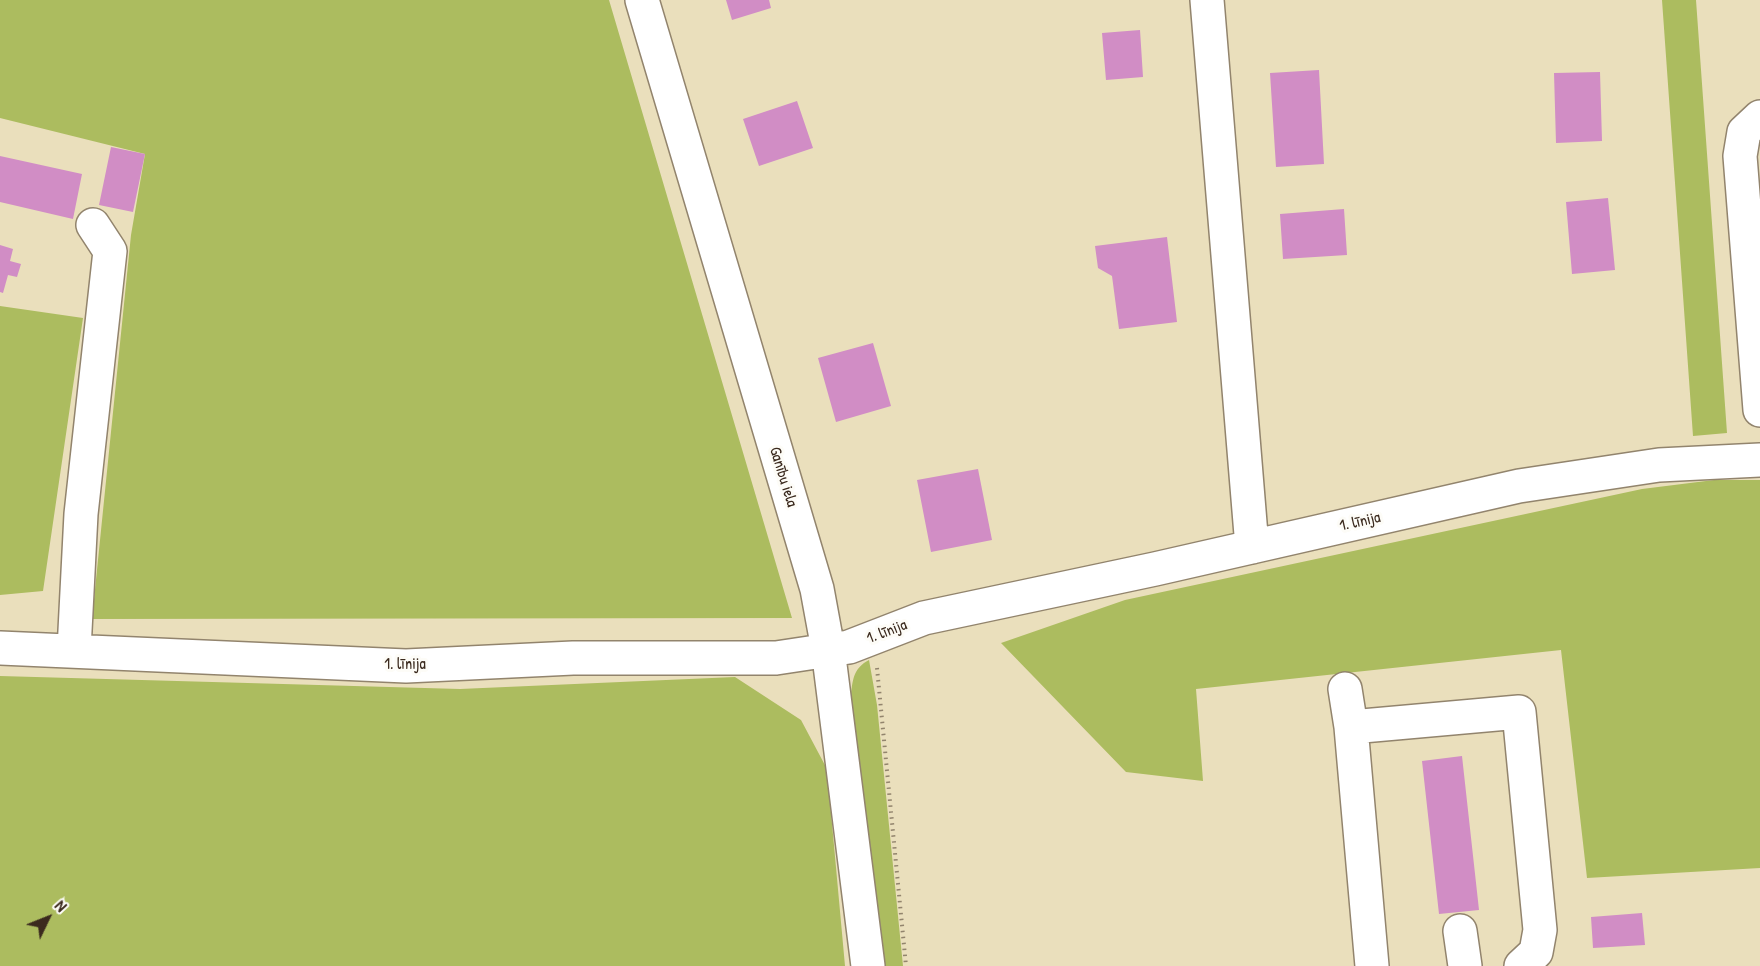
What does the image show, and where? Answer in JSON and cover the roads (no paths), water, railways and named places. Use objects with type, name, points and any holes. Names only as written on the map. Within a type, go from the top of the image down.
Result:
[{"type":"street","name":"Ganību iela","points":[[642,0],[817,589],[828,649],[868,966]]},
{"type":"street","points":[[1207,0],[1252,547]]},
{"type":"street","points":[[1760,117],[1744,132],[1740,156],[1760,410]]},
{"type":"street","points":[[74,650],[81,514],[110,251],[93,225]]},
{"type":"street","name":"1. līnija","points":[[0,648],[406,666],[573,658],[776,657],[849,647],[924,618],[1519,486],[1659,465],[1760,460]]},
{"type":"street","points":[[1345,689],[1351,727],[1372,966]]},
{"type":"street","points":[[1351,727],[1440,731],[1519,712],[1540,930],[1536,952],[1521,966]]},
{"type":"street","points":[[1460,931],[1465,966]]}]
